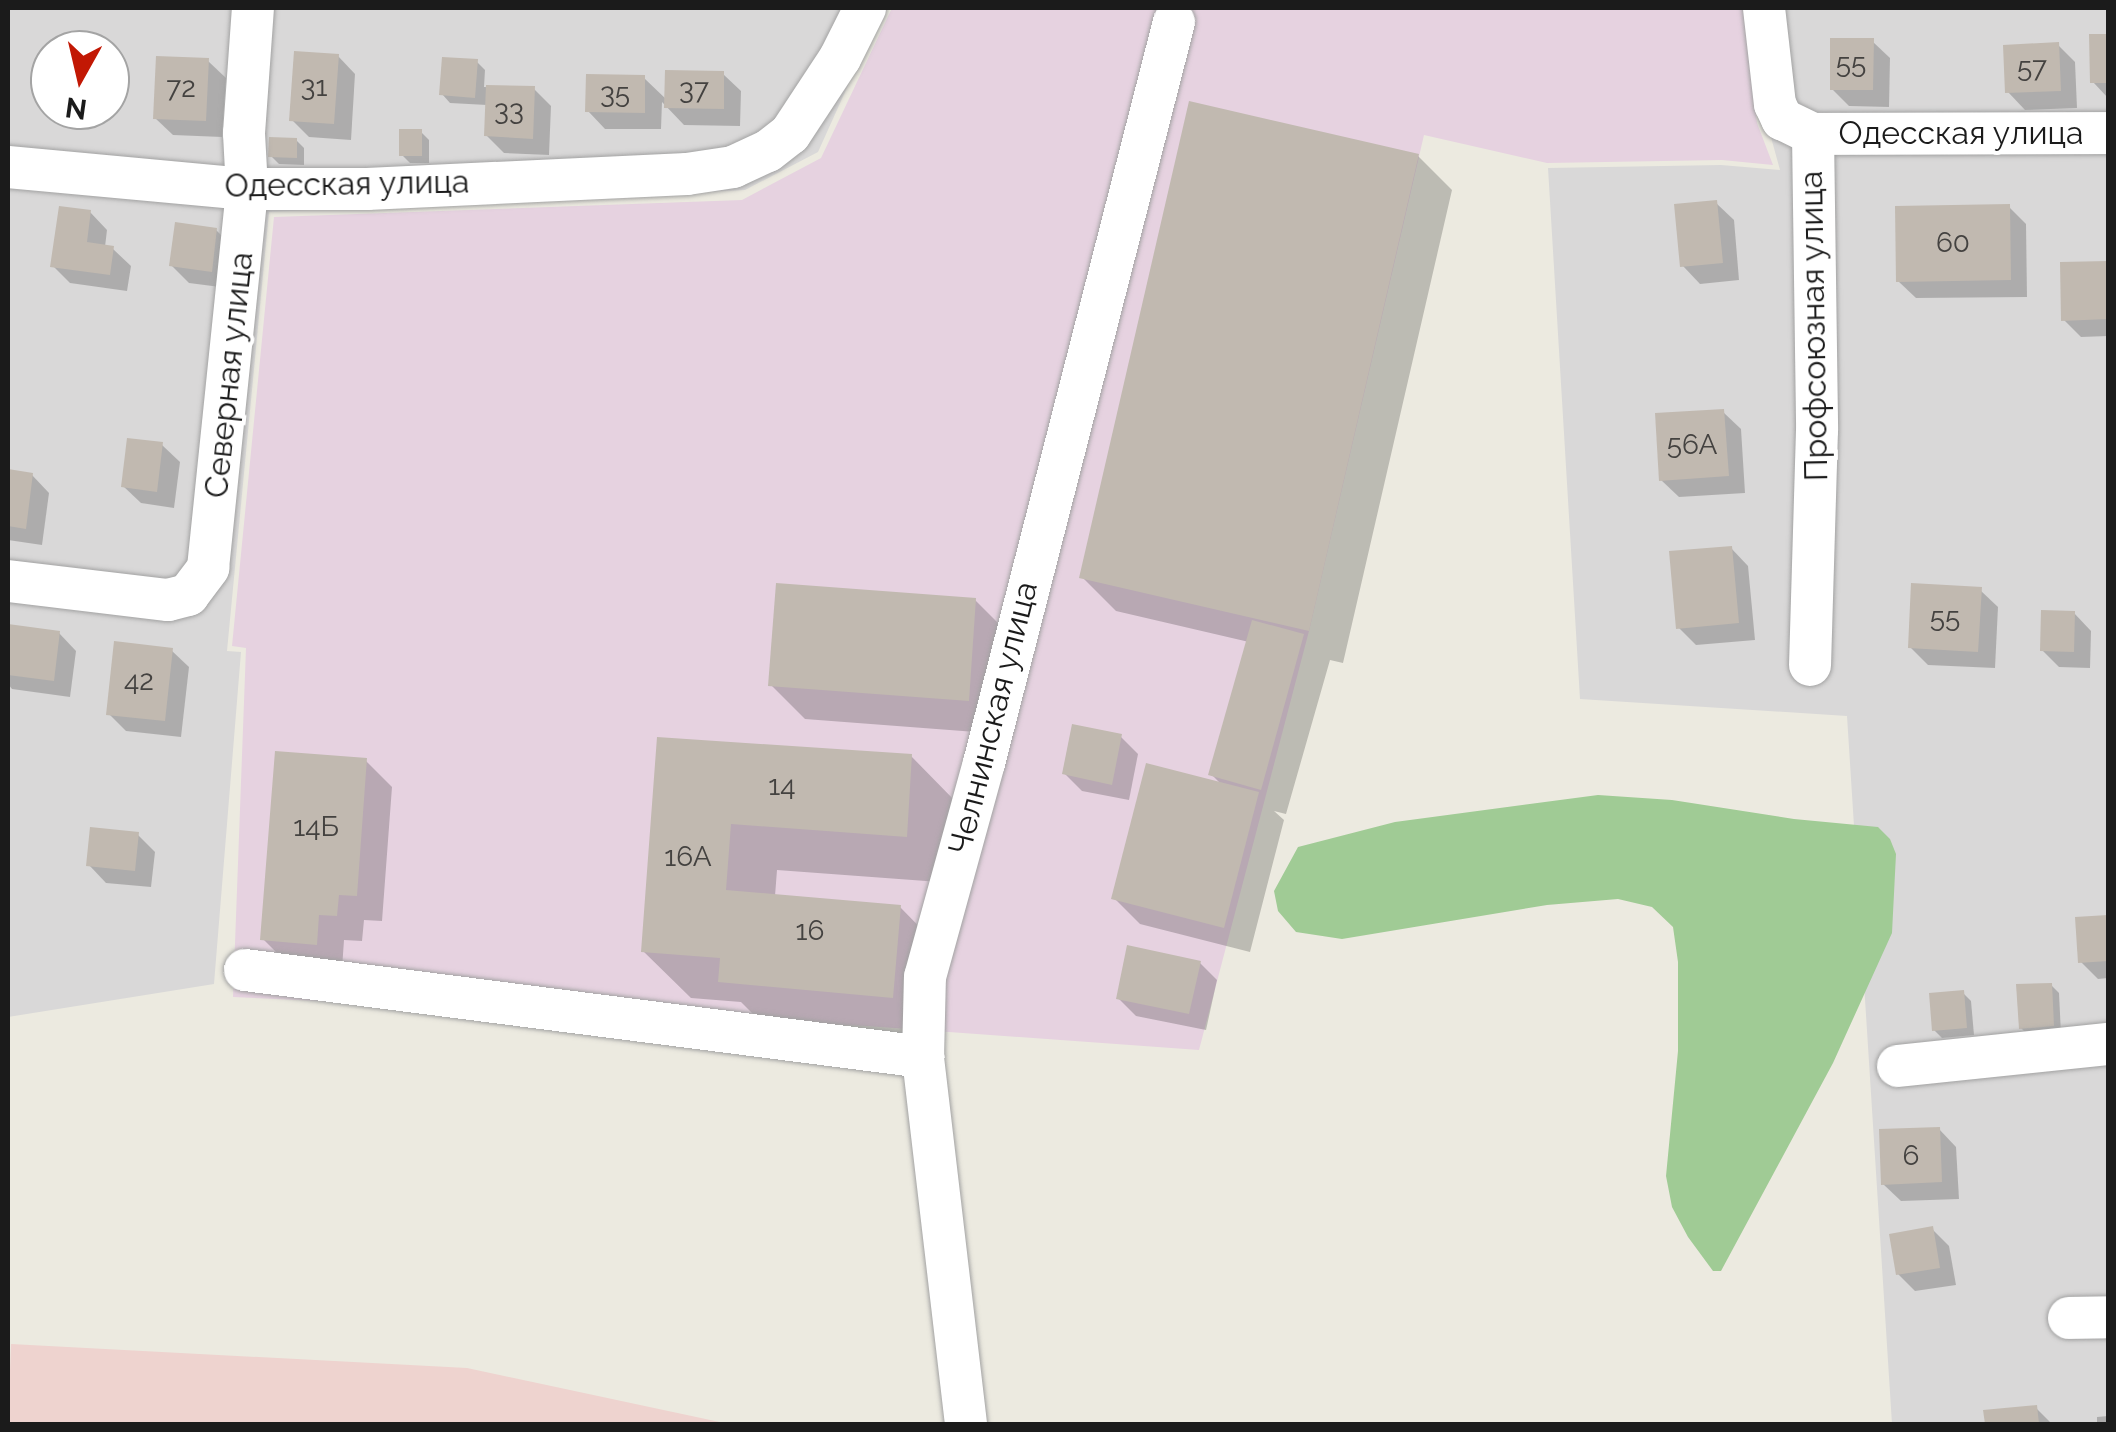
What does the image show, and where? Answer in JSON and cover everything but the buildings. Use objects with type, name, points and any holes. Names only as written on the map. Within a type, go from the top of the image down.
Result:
[{"type":"street","name":"Северная улица","points":[[8,581],[168,600],[188,595],[201,581],[213,546],[247,189],[244,133],[253,8]]},
{"type":"street","name":"Одесская улица","points":[[8,166],[247,189],[367,188],[686,174],[734,166],[768,151],[790,134],[840,58],[865,8]]},
{"type":"street","name":"Профсоюзная улица","points":[[1764,8],[1775,104],[1782,119],[1812,134],[1817,430],[1810,665]]},
{"type":"street","name":"Челнинская улица","points":[[966,1424],[923,1057],[925,976],[1174,22]]},
{"type":"street","name":"Одесская улица","points":[[1812,134],[2108,133]]},
{"type":"street","points":[[245,970],[923,1057]]},
{"type":"street","points":[[1898,1066],[2108,1044]]},
{"type":"shaded area","points":[[8,8],[883,8],[818,152],[745,190],[269,212],[227,651],[241,652],[214,984],[8,1017]]},
{"type":"shaded area","points":[[892,8],[1743,8],[1757,123],[1773,165],[1722,160],[1547,163],[1424,135],[1309,631],[1199,1050],[866,1026],[233,997],[246,648],[232,646],[274,217],[742,200],[821,158]]},
{"type":"shaded area","points":[[1755,8],[2108,8],[2108,1424],[1892,1424],[1847,716],[1580,699],[1548,168],[1721,165],[1780,170],[1766,119]]},
{"type":"shaded area","points":[[11,1344],[467,1368],[729,1424],[8,1424]]},
{"type":"green space","points":[[1598,795],[1672,800],[1878,827],[1890,839],[1896,854],[1892,933],[1833,1063],[1721,1271],[1713,1271],[1688,1237],[1672,1207],[1666,1176],[1678,1051],[1678,962],[1673,927],[1652,907],[1618,899],[1547,905],[1342,939],[1296,932],[1278,911],[1274,891],[1298,847],[1395,822]]}]
